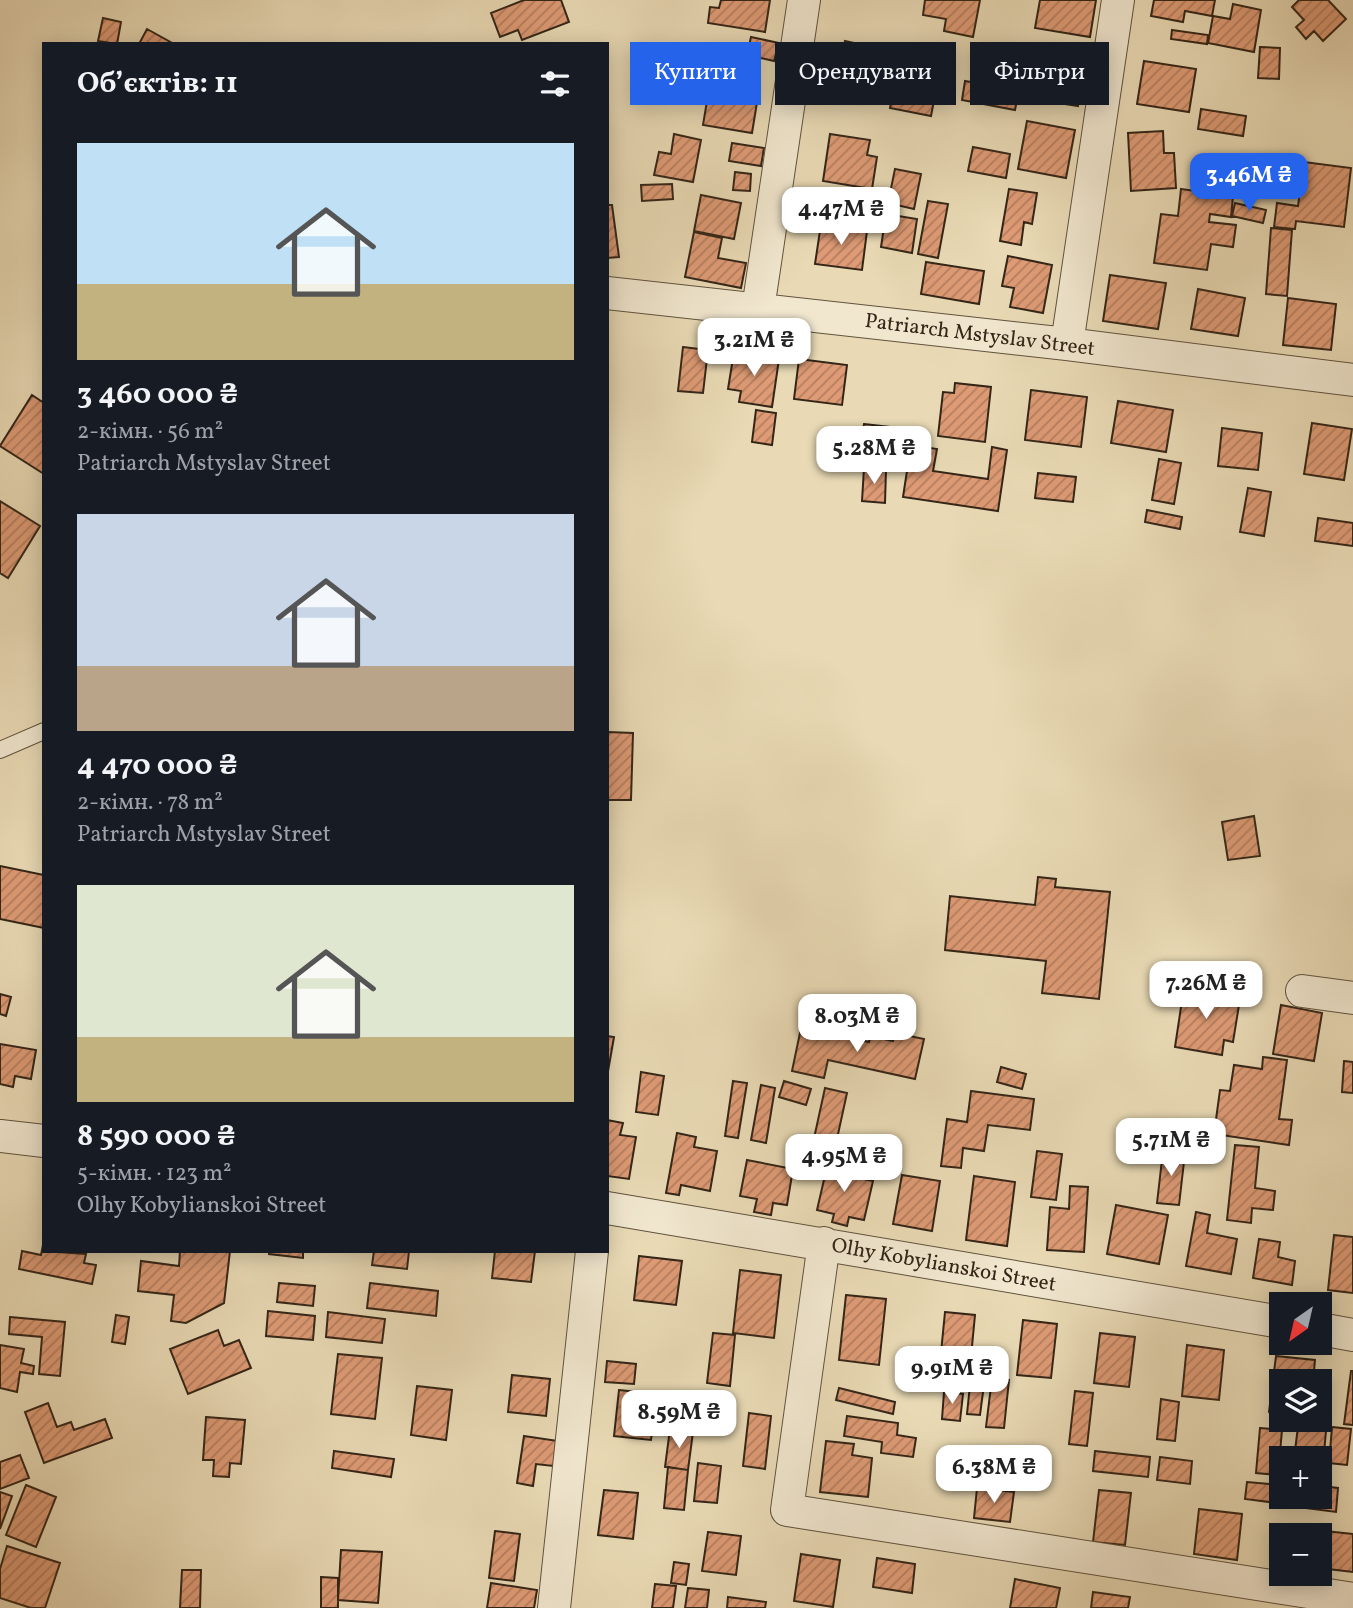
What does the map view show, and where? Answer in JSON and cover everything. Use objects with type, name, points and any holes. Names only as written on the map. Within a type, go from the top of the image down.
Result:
[{"type":"street","points":[[758,309],[804,0]]},
{"type":"street","points":[[1067,344],[1118,0]]},
{"type":"street","name":"Patriarch Mstyslav Street","points":[[609,293],[1067,344],[1353,380]]},
{"type":"street","points":[[1302,991],[1353,998]]},
{"type":"street","points":[[0,1136],[42,1141]]},
{"type":"street","name":"Olhy Kobylianskoi Street","points":[[609,1208],[1269,1320]]},
{"type":"street","points":[[824,1243],[788,1510],[1353,1599]]},
{"type":"street","points":[[554,1608],[593,1253]]},
{"type":"street","points":[[1332,1331],[1353,1335]]},
{"type":"lane","points":[[0,750],[42,732]]},
{"type":"building","points":[[524,0],[561,0],[569,22],[522,40],[518,30],[500,37],[491,13]]},
{"type":"building","points":[[721,0],[770,0],[765,32],[708,23],[710,7],[719,8]]},
{"type":"building","points":[[925,0],[980,0],[973,37],[944,31],[946,19],[923,15]]},
{"type":"building","points":[[1040,0],[1096,0],[1090,37],[1035,28]]},
{"type":"building","points":[[1154,0],[1215,0],[1212,16],[1185,11],[1183,22],[1151,16]]},
{"type":"building","points":[[1299,0],[1328,0],[1346,19],[1323,41],[1314,31],[1306,39],[1296,27],[1304,20],[1292,7]]},
{"type":"building","points":[[1233,4],[1261,10],[1254,52],[1208,43],[1213,16],[1230,19]]},
{"type":"building","points":[[103,18],[121,22],[117,42],[98,41]]},
{"type":"building","points":[[147,29],[170,42],[140,42]]},
{"type":"building","points":[[1172,30],[1208,35],[1207,44],[1171,39]]},
{"type":"building","points":[[751,37],[775,42],[774,61],[761,58],[761,42],[750,42]]},
{"type":"building","points":[[1260,47],[1280,48],[1279,79],[1258,78]]},
{"type":"building","points":[[1144,61],[1196,69],[1189,112],[1137,104]]},
{"type":"building","points":[[965,81],[970,82],[970,102],[962,100]]},
{"type":"building","points":[[706,105],[757,105],[752,133],[703,125]]},
{"type":"building","points":[[891,105],[933,105],[931,116],[890,108]]},
{"type":"building","points":[[988,105],[1016,105],[1015,110]]},
{"type":"building","points":[[1201,109],[1246,116],[1243,136],[1198,129]]},
{"type":"building","points":[[1027,121],[1075,130],[1066,178],[1018,169]]},
{"type":"building","points":[[1163,131],[1164,153],[1174,153],[1176,188],[1131,191],[1128,133]]},
{"type":"building","points":[[674,134],[701,140],[693,182],[654,175],[659,152],[671,154]]},
{"type":"building","points":[[830,134],[870,140],[867,155],[877,157],[872,189],[823,181]]},
{"type":"building","points":[[732,143],[764,148],[761,166],[729,161]]},
{"type":"building","points":[[973,147],[1010,154],[1006,178],[968,171]]},
{"type":"building","points":[[1269,154],[1295,156],[1293,192],[1277,191],[1277,172],[1268,172]]},
{"type":"building","points":[[1304,162],[1351,168],[1344,227],[1296,221],[1295,229],[1274,227],[1277,203],[1298,206]]},
{"type":"building","points":[[895,169],[921,174],[914,209],[888,203]]},
{"type":"building","points":[[735,172],[751,174],[750,191],[733,190]]},
{"type":"building","points":[[672,184],[673,199],[642,201],[641,185]]},
{"type":"building","points":[[1009,189],[1037,193],[1032,224],[1024,222],[1021,245],[1000,241]]},
{"type":"building","points":[[1181,189],[1233,196],[1231,217],[1210,214],[1209,222],[1236,225],[1233,247],[1211,244],[1207,270],[1154,263],[1161,214],[1178,216]]},
{"type":"building","points":[[701,195],[741,203],[734,239],[694,231]]},
{"type":"building","points":[[928,201],[948,204],[938,258],[918,254]]},
{"type":"building","points":[[1235,203],[1266,210],[1263,223],[1232,216]]},
{"type":"building","points":[[609,205],[612,205],[619,257],[609,258]]},
{"type":"building","points":[[886,214],[917,219],[912,253],[881,247]]},
{"type":"building","points":[[821,224],[867,231],[862,270],[815,264]]},
{"type":"building","points":[[1271,228],[1292,230],[1287,296],[1266,294]]},
{"type":"building","points":[[694,232],[722,238],[718,258],[746,263],[741,288],[685,277]]},
{"type":"building","points":[[1008,256],[1052,265],[1043,313],[1010,307],[1014,288],[1002,286]]},
{"type":"building","points":[[926,262],[984,271],[979,304],[921,294]]},
{"type":"building","points":[[1110,275],[1166,283],[1158,329],[1103,321]]},
{"type":"building","points":[[1198,289],[1245,298],[1238,336],[1191,329]]},
{"type":"building","points":[[1288,298],[1336,304],[1331,350],[1283,345]]},
{"type":"building","points":[[683,347],[708,350],[703,393],[678,391]]},
{"type":"building","points":[[734,352],[779,359],[772,407],[739,402],[741,391],[728,389]]},
{"type":"building","points":[[799,359],[847,365],[842,405],[794,399]]},
{"type":"building","points":[[955,383],[991,387],[985,442],[938,436],[943,392],[954,393]]},
{"type":"building","points":[[1031,390],[1087,397],[1081,447],[1025,440]]},
{"type":"building","points":[[32,395],[42,402],[42,473],[0,446]]},
{"type":"building","points":[[1118,401],[1173,410],[1166,452],[1111,443]]},
{"type":"building","points":[[756,410],[776,413],[772,445],[752,442]]},
{"type":"building","points":[[1312,423],[1352,429],[1344,480],[1304,474]]},
{"type":"building","points":[[864,424],[907,429],[904,461],[860,457]]},
{"type":"building","points":[[1222,428],[1262,433],[1258,470],[1218,466]]},
{"type":"building","points":[[911,445],[937,449],[933,471],[988,479],[992,447],[1007,450],[998,511],[903,497]]},
{"type":"building","points":[[1159,459],[1181,463],[1174,504],[1152,500]]},
{"type":"building","points":[[864,468],[886,470],[885,503],[862,501]]},
{"type":"building","points":[[1038,473],[1076,477],[1073,502],[1035,498]]},
{"type":"building","points":[[1248,488],[1271,492],[1264,536],[1240,532]]},
{"type":"building","points":[[0,501],[40,526],[8,578],[0,573]]},
{"type":"building","points":[[1147,510],[1182,517],[1180,529],[1145,522]]},
{"type":"building","points":[[1318,518],[1353,523],[1353,546],[1315,541]]},
{"type":"building","points":[[609,732],[633,733],[631,800],[609,800]]},
{"type":"building","points":[[1254,816],[1260,856],[1228,860],[1222,822]]},
{"type":"building","points":[[0,866],[42,875],[42,928],[0,919]]},
{"type":"building","points":[[1038,877],[1056,879],[1055,887],[1110,892],[1099,999],[1042,993],[1046,961],[945,950],[950,896],[1035,905]]},
{"type":"building","points":[[1200,985],[1226,989],[1224,1002],[1239,1005],[1233,1042],[1224,1040],[1222,1055],[1175,1047],[1183,994],[1198,997]]},
{"type":"building","points":[[0,994],[11,997],[6,1016],[0,1014]]},
{"type":"building","points":[[1281,1005],[1322,1013],[1314,1061],[1273,1054]]},
{"type":"building","points":[[801,1028],[869,1042],[870,1036],[893,1041],[895,1033],[924,1039],[915,1079],[828,1060],[824,1078],[792,1071]]},
{"type":"building","points":[[609,1036],[614,1037],[609,1066]]},
{"type":"building","points":[[0,1044],[36,1050],[31,1079],[15,1076],[13,1087],[0,1084]]},
{"type":"building","points":[[1263,1057],[1287,1060],[1279,1119],[1292,1120],[1289,1145],[1214,1134],[1220,1090],[1230,1091],[1234,1065],[1262,1069]]},
{"type":"building","points":[[1344,1061],[1353,1062],[1353,1093],[1342,1092]]},
{"type":"building","points":[[1001,1067],[1026,1074],[1022,1089],[997,1082]]},
{"type":"building","points":[[641,1072],[664,1076],[658,1115],[636,1112]]},
{"type":"building","points":[[733,1081],[747,1083],[738,1138],[725,1136]]},
{"type":"building","points":[[784,1081],[811,1089],[806,1105],[779,1097]]},
{"type":"building","points":[[761,1085],[775,1088],[766,1143],[751,1140]]},
{"type":"building","points":[[825,1088],[847,1093],[833,1157],[811,1152]]},
{"type":"building","points":[[971,1091],[1034,1099],[1030,1130],[988,1125],[984,1151],[963,1148],[961,1168],[941,1166],[947,1119],[967,1122]]},
{"type":"building","points":[[609,1120],[623,1123],[620,1135],[636,1137],[629,1179],[609,1176]]},
{"type":"building","points":[[677,1133],[696,1137],[694,1147],[717,1151],[710,1191],[681,1185],[679,1195],[666,1193]]},
{"type":"building","points":[[1235,1145],[1259,1147],[1255,1188],[1275,1191],[1273,1210],[1252,1208],[1251,1223],[1227,1220]]},
{"type":"building","points":[[1037,1151],[1062,1154],[1056,1200],[1031,1197]]},
{"type":"building","points":[[1163,1151],[1185,1153],[1179,1205],[1157,1203]]},
{"type":"building","points":[[829,1158],[848,1162],[845,1175],[873,1181],[864,1220],[849,1217],[847,1226],[832,1222],[834,1214],[817,1210]]},
{"type":"building","points":[[747,1160],[793,1169],[787,1205],[773,1203],[771,1215],[754,1212],[757,1199],[740,1196]]},
{"type":"building","points":[[902,1175],[940,1181],[932,1231],[893,1224]]},
{"type":"building","points":[[974,1176],[1015,1182],[1007,1246],[966,1240]]},
{"type":"building","points":[[1070,1186],[1088,1187],[1084,1252],[1047,1250],[1050,1207],[1069,1209]]},
{"type":"building","points":[[1116,1205],[1168,1215],[1159,1264],[1107,1254]]},
{"type":"building","points":[[1196,1212],[1210,1215],[1207,1233],[1237,1239],[1231,1274],[1186,1266]]},
{"type":"building","points":[[1334,1235],[1353,1237],[1353,1293],[1328,1290]]},
{"type":"building","points":[[1259,1239],[1280,1242],[1278,1257],[1295,1261],[1292,1285],[1253,1278]]},
{"type":"building","points":[[42,1250],[42,1253],[86,1254],[84,1263],[96,1265],[92,1284],[19,1269],[22,1251],[41,1255]]},
{"type":"building","points":[[180,1253],[230,1253],[224,1303],[186,1323],[171,1321],[174,1295],[138,1291],[141,1261],[179,1266]]},
{"type":"building","points":[[303,1253],[303,1258],[269,1254]]},
{"type":"building","points":[[374,1253],[409,1253],[407,1269],[372,1265]]},
{"type":"building","points":[[495,1253],[535,1253],[531,1282],[492,1278]]},
{"type":"building","points":[[639,1256],[682,1261],[676,1305],[634,1300]]},
{"type":"building","points":[[740,1270],[781,1275],[774,1338],[733,1333]]},
{"type":"building","points":[[279,1283],[315,1286],[313,1306],[277,1302]]},
{"type":"building","points":[[370,1283],[438,1291],[436,1316],[367,1308]]},
{"type":"building","points":[[846,1295],[886,1299],[879,1365],[839,1360]]},
{"type":"building","points":[[268,1311],[315,1316],[313,1340],[266,1336]]},
{"type":"building","points":[[328,1312],[385,1319],[382,1343],[326,1337]]},
{"type":"building","points":[[945,1312],[975,1315],[970,1367],[940,1363]]},
{"type":"building","points":[[116,1315],[129,1317],[125,1344],[112,1342]]},
{"type":"building","points":[[10,1317],[65,1322],[60,1376],[39,1374],[42,1337],[9,1334]]},
{"type":"building","points":[[1023,1320],[1057,1324],[1051,1378],[1017,1375]]},
{"type":"building","points":[[218,1330],[224,1346],[239,1340],[251,1368],[188,1394],[170,1349]]},
{"type":"building","points":[[713,1333],[735,1335],[730,1386],[707,1383]]},
{"type":"building","points":[[1100,1333],[1135,1337],[1129,1387],[1094,1383]]},
{"type":"building","points":[[0,1345],[24,1349],[21,1363],[34,1366],[33,1374],[20,1372],[17,1392],[0,1388]]},
{"type":"building","points":[[1187,1345],[1224,1350],[1219,1400],[1182,1396]]},
{"type":"building","points":[[338,1354],[382,1358],[375,1419],[331,1414]]},
{"type":"building","points":[[1276,1356],[1315,1360],[1314,1369],[1274,1369]]},
{"type":"building","points":[[607,1361],[636,1364],[634,1384],[605,1382]]},
{"type":"building","points":[[1353,1371],[1353,1425],[1344,1424]]},
{"type":"building","points":[[512,1375],[550,1379],[546,1416],[508,1412]]},
{"type":"building","points":[[971,1375],[985,1377],[980,1415],[967,1414]]},
{"type":"building","points":[[992,1378],[1009,1380],[1004,1428],[986,1427]]},
{"type":"building","points":[[417,1386],[452,1390],[446,1440],[411,1435]]},
{"type":"building","points":[[839,1388],[895,1402],[893,1414],[836,1400]]},
{"type":"building","points":[[619,1390],[656,1394],[651,1440],[614,1436]]},
{"type":"building","points":[[1075,1391],[1093,1393],[1087,1446],[1069,1444]]},
{"type":"building","points":[[944,1392],[963,1394],[960,1421],[942,1419]]},
{"type":"building","points":[[1161,1399],[1179,1402],[1175,1441],[1157,1439]]},
{"type":"building","points":[[48,1403],[57,1427],[71,1422],[74,1430],[105,1419],[112,1438],[44,1463],[25,1412]]},
{"type":"building","points":[[749,1413],[771,1416],[765,1469],[743,1466]]},
{"type":"building","points":[[847,1416],[898,1423],[897,1435],[916,1438],[913,1457],[881,1453],[882,1442],[844,1436]]},
{"type":"building","points":[[206,1417],[245,1420],[241,1464],[230,1463],[229,1477],[213,1476],[214,1460],[203,1460]]},
{"type":"building","points":[[1332,1427],[1351,1429],[1347,1465],[1332,1463]]},
{"type":"building","points":[[1260,1428],[1269,1429],[1269,1432],[1282,1432],[1281,1446],[1269,1446],[1269,1474],[1256,1473]]},
{"type":"building","points":[[670,1429],[693,1432],[688,1470],[665,1467]]},
{"type":"building","points":[[1297,1432],[1326,1432],[1325,1446],[1296,1446]]},
{"type":"building","points":[[524,1436],[565,1442],[562,1467],[536,1464],[533,1486],[517,1483]]},
{"type":"building","points":[[826,1441],[854,1444],[852,1455],[872,1458],[868,1497],[820,1492]]},
{"type":"building","points":[[334,1451],[394,1459],[391,1477],[332,1468]]},
{"type":"building","points":[[1095,1451],[1150,1457],[1148,1477],[1093,1471]]},
{"type":"building","points":[[20,1455],[29,1478],[0,1489],[0,1462]]},
{"type":"building","points":[[1160,1457],[1192,1461],[1190,1484],[1157,1480]]},
{"type":"building","points":[[698,1463],[721,1466],[717,1503],[694,1501]]},
{"type":"building","points":[[668,1467],[688,1470],[684,1510],[664,1508]]},
{"type":"building","points":[[1247,1482],[1269,1484],[1269,1502],[1245,1499]]},
{"type":"building","points":[[26,1485],[56,1497],[36,1547],[6,1535]]},
{"type":"building","points":[[1332,1487],[1338,1488],[1336,1512],[1312,1509],[1332,1509]]},
{"type":"building","points":[[977,1488],[1014,1492],[1010,1522],[974,1518]]},
{"type":"building","points":[[604,1490],[638,1493],[633,1539],[598,1535]]},
{"type":"building","points":[[1099,1490],[1131,1493],[1125,1545],[1093,1542]]},
{"type":"building","points":[[0,1492],[12,1496],[0,1529]]},
{"type":"building","points":[[1199,1509],[1242,1514],[1237,1560],[1194,1554]]},
{"type":"building","points":[[495,1531],[520,1534],[514,1581],[489,1578]]},
{"type":"building","points":[[708,1532],[741,1536],[736,1575],[702,1571]]},
{"type":"building","points":[[1332,1532],[1353,1534],[1353,1572],[1332,1569]]},
{"type":"building","points":[[7,1546],[60,1563],[45,1608],[31,1608],[0,1598],[0,1569]]},
{"type":"building","points":[[341,1550],[382,1552],[378,1603],[338,1600]]},
{"type":"building","points":[[801,1554],[840,1560],[833,1607],[794,1601]]},
{"type":"building","points":[[877,1558],[915,1564],[912,1593],[873,1587]]},
{"type":"building","points":[[674,1562],[689,1564],[686,1585],[671,1583]]},
{"type":"building","points":[[182,1570],[201,1570],[200,1608],[180,1608]]},
{"type":"building","points":[[321,1577],[338,1578],[338,1608],[321,1608]]},
{"type":"building","points":[[1015,1579],[1060,1588],[1056,1608],[1010,1608]]},
{"type":"building","points":[[491,1583],[537,1590],[534,1608],[487,1608]]},
{"type":"building","points":[[655,1584],[676,1586],[673,1608],[652,1608]]},
{"type":"building","points":[[688,1588],[709,1590],[707,1608],[685,1608]]},
{"type":"building","points":[[1093,1592],[1130,1597],[1128,1608],[1091,1608]]},
{"type":"building","points":[[728,1597],[766,1602],[765,1608],[727,1608]]}]
